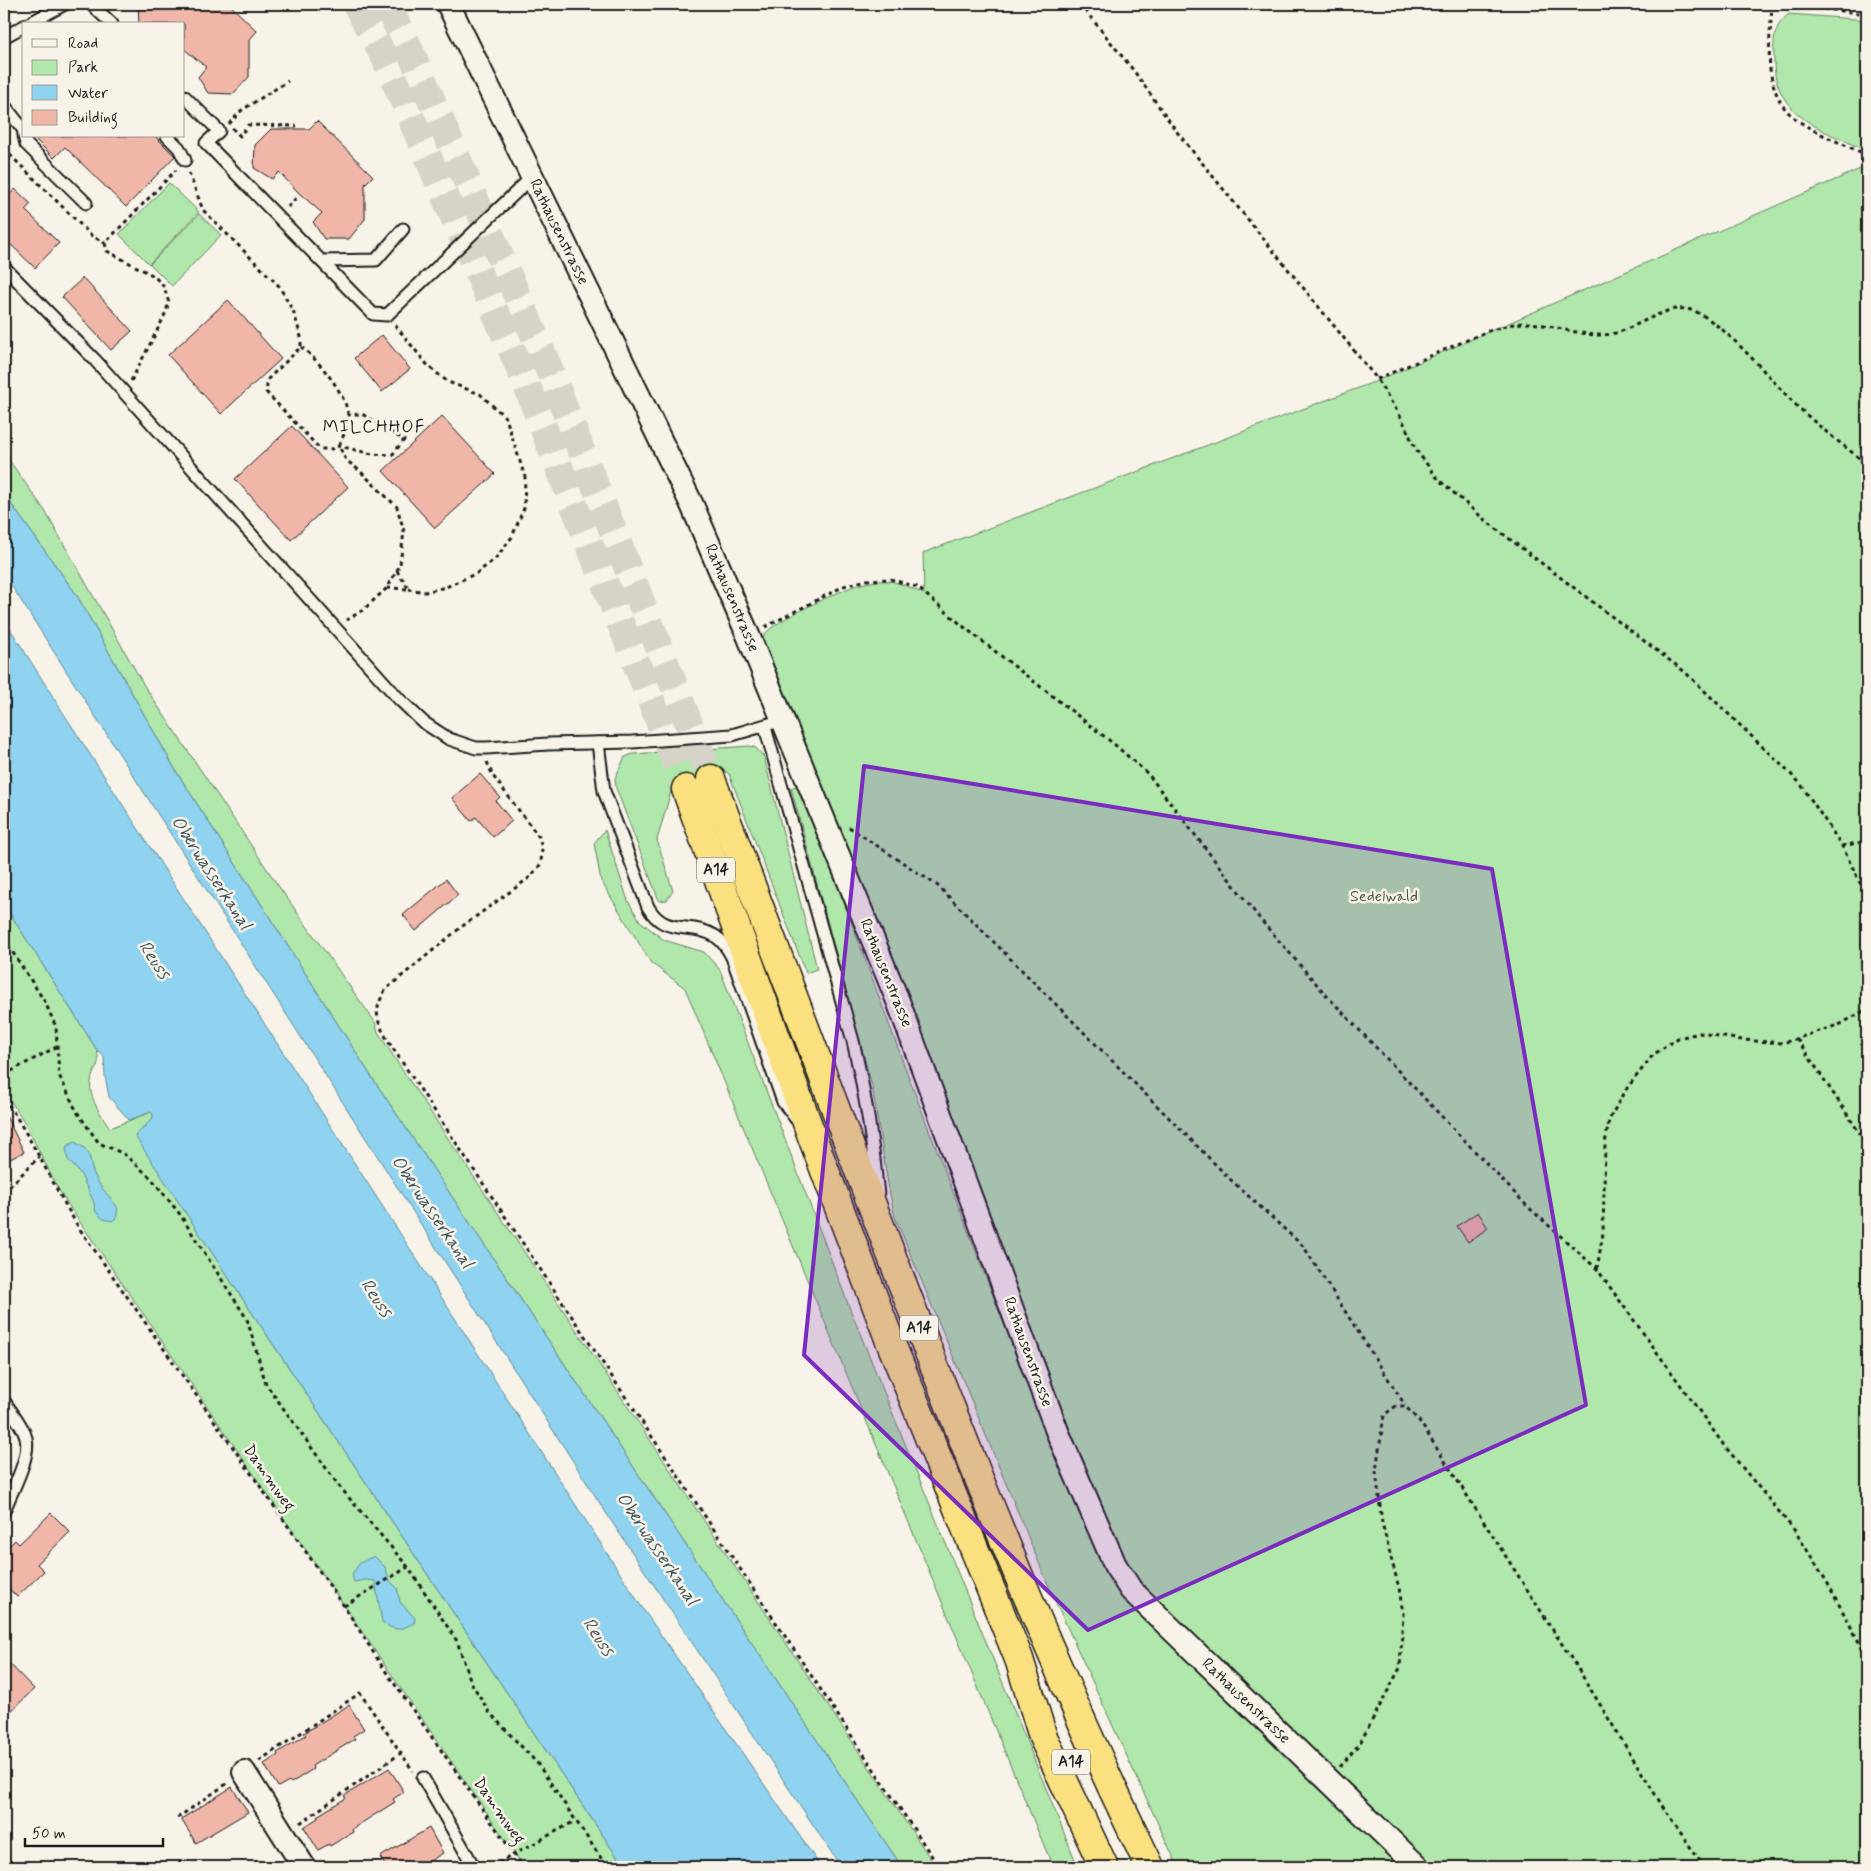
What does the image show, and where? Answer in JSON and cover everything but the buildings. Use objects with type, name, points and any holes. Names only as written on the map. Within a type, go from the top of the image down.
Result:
[{"type":"highway","name":"A14","points":[[1104,1867],[1043,1736],[1019,1659],[919,1415],[814,1142],[698,784],[882,1231],[952,1414],[1026,1596],[1150,1867]]},
{"type":"highway","name":"A14","points":[[1019,1659],[1044,1703],[1119,1867]]},
{"type":"street","name":"Rathausenstrasse","points":[[448,4],[692,505],[748,635],[774,723],[818,807],[898,1001],[1057,1431],[1115,1565],[1131,1590],[1418,1867]]},
{"type":"street","points":[[244,1772],[304,1867]]},
{"type":"lane","points":[[45,20],[65,4]]},
{"type":"lane","points":[[91,4],[110,22]]},
{"type":"lane","points":[[4,37],[22,27]]},
{"type":"lane","points":[[185,97],[219,131],[206,143],[373,314],[387,315],[532,177]]},
{"type":"lane","points":[[4,105],[22,128]]},
{"type":"lane","points":[[25,138],[26,144],[86,204]]},
{"type":"lane","points":[[169,138],[179,148],[186,160]]},
{"type":"lane","points":[[322,261],[376,260],[403,229]]},
{"type":"lane","points":[[4,267],[95,360],[399,699],[423,722],[449,738],[476,748],[598,743],[732,735],[774,723],[865,1090],[882,1231]]},
{"type":"lane","points":[[598,743],[604,791],[648,907],[656,919],[663,924],[704,931],[715,936],[725,944],[732,957],[783,1102],[814,1142]]},
{"type":"lane","points":[[4,1401],[27,1438],[25,1460],[4,1511]]},
{"type":"lane","points":[[422,1778],[474,1867]]},
{"type":"path","points":[[1080,4],[1134,71],[1183,140],[1377,379],[1403,421],[1416,450],[1439,480],[1486,521],[1685,672],[1800,783],[1842,846],[1867,897]]},
{"type":"path","points":[[1736,4],[1800,6],[1867,14]]},
{"type":"path","points":[[1772,6],[1770,69],[1775,90],[1782,104],[1789,114],[1806,125],[1867,155]]},
{"type":"path","points":[[229,124],[242,110],[288,81]]},
{"type":"path","points":[[198,110],[212,107],[240,136],[248,125],[297,126]]},
{"type":"path","points":[[4,150],[92,236],[105,243],[107,251],[154,276],[164,287],[169,303],[163,319],[129,385],[122,390]]},
{"type":"path","points":[[105,243],[186,160]]},
{"type":"path","points":[[186,160],[191,181],[203,210],[279,286],[294,314],[301,338],[301,347],[268,379],[266,392],[320,449],[331,449],[339,446],[372,454],[392,455],[404,440],[362,414],[348,415]]},
{"type":"path","points":[[1377,379],[1488,331],[1504,327],[1525,323],[1600,335],[1618,333],[1676,309],[1687,309],[1702,314],[1744,349],[1797,406],[1867,464]]},
{"type":"path","points":[[387,315],[429,367],[448,382],[480,394],[506,418],[525,477],[524,508],[512,537],[496,558],[477,573],[446,587],[425,592],[387,588]]},
{"type":"path","points":[[301,347],[318,361],[340,394],[348,415],[346,429],[339,446],[346,460],[397,507],[404,531],[400,565],[387,588],[363,610],[334,628]]},
{"type":"path","points":[[396,571],[409,589]]},
{"type":"path","points":[[748,635],[844,586],[867,580],[890,580],[917,587],[964,627],[1114,744],[1148,774],[1260,919],[1339,1009],[1526,1205],[1597,1269],[1723,1444],[1795,1531],[1827,1582],[1859,1642],[1867,1668]]},
{"type":"path","points":[[487,748],[488,768],[539,837],[542,848],[541,864],[529,878],[460,928],[385,990],[378,1004],[378,1022],[388,1041],[939,1867]]},
{"type":"path","points":[[818,807],[938,886],[1232,1181],[1304,1247],[1405,1406],[1420,1422],[1583,1677],[1663,1807],[1704,1867]]},
{"type":"path","points":[[1842,846],[1867,841]]},
{"type":"path","points":[[4,939],[45,1002],[56,1027],[59,1075],[77,1112],[99,1143],[124,1154],[151,1178],[179,1213],[246,1320],[266,1384],[339,1486],[408,1567],[457,1641],[471,1682],[489,1712],[537,1763],[607,1867]]},
{"type":"path","points":[[1597,1269],[1603,1234],[1605,1144],[1609,1120],[1624,1092],[1653,1055],[1678,1038],[1700,1033],[1742,1040],[1783,1043],[1841,1024],[1867,1009]]},
{"type":"path","points":[[1797,1039],[1867,1144]]},
{"type":"path","points":[[4,1075],[58,1046]]},
{"type":"path","name":"Dammweg","points":[[4,1098],[23,1126],[54,1187],[79,1228],[344,1606],[382,1666],[523,1867]]},
{"type":"path","points":[[4,1192],[39,1157]]},
{"type":"path","points":[[1329,1781],[1360,1743],[1400,1668],[1403,1614],[1399,1588],[1382,1523],[1376,1471],[1384,1416],[1396,1406],[1405,1406]]},
{"type":"path","points":[[344,1606],[408,1567]]},
{"type":"path","points":[[177,1818],[360,1693],[416,1777],[422,1778]]},
{"type":"path","points":[[283,1834],[401,1754]]},
{"type":"path","points":[[491,1867],[575,1822]]},
{"type":"highlighted area","points":[[864,766],[1492,869],[1586,1405],[1088,1630],[804,1355]]},
{"type":"green space","points":[[1789,14],[1867,20],[1867,151],[1817,127],[1794,110],[1785,100],[1775,76],[1774,43],[1778,27]]},
{"type":"green space","name":"Sedelwald","points":[[1867,166],[1867,1867],[1178,1867],[1052,1594],[895,1217],[872,1086],[791,788],[800,784],[909,1078],[1063,1477],[1085,1468],[764,649],[764,636],[771,628],[806,607],[854,586],[875,581],[888,581],[902,584],[924,594],[923,553],[1374,382]]},
{"type":"green space","points":[[169,183],[199,212],[149,264],[119,234]]},
{"type":"green space","points":[[199,214],[221,235],[172,286],[150,264]]},
{"type":"green space","points":[[4,453],[45,511],[145,687],[277,884],[375,1022],[378,1032],[403,1071],[936,1867],[902,1867],[371,1076],[176,771],[76,594],[4,494]]},
{"type":"green space","points":[[750,746],[756,748],[764,757],[817,969],[806,973],[729,774],[725,771],[672,788],[657,840],[673,891],[667,900],[659,901],[616,788],[615,778],[625,757],[633,754]]},
{"type":"green space","points":[[605,830],[628,901],[640,921],[664,940],[704,952],[720,970],[850,1309],[1078,1867],[1053,1867],[685,988],[651,963],[601,881],[594,843]]},
{"type":"green space","points":[[4,904],[97,1050],[98,1064],[92,1076],[91,1094],[110,1128],[151,1112],[153,1114],[153,1118],[136,1136],[228,1277],[624,1867],[524,1867],[73,1212],[57,1187],[25,1123],[4,1091]]},
{"type":"water","name":"Oberwasserkanal","points":[[4,494],[76,594],[176,771],[371,1076],[902,1867],[841,1867],[610,1519],[4,574]]},
{"type":"water","name":"Reuss","points":[[4,619],[645,1612],[821,1867],[624,1867],[135,1136],[153,1118],[153,1114],[151,1112],[129,1120],[109,1097],[104,1056],[97,1050],[4,904]]},
{"type":"water","points":[[74,1142],[81,1145],[88,1152],[97,1180],[118,1208],[116,1218],[112,1221],[103,1219],[96,1212],[93,1200],[80,1173],[68,1160],[66,1147]]},
{"type":"water","points":[[374,1556],[385,1567],[390,1581],[397,1588],[400,1602],[415,1618],[414,1623],[394,1629],[382,1622],[375,1581],[354,1582],[352,1574],[360,1563]]},
{"type":"tunnel","points":[[356,4],[385,58],[523,376],[686,789]]},
{"type":"tunnel","points":[[386,4],[407,44],[547,364],[711,779]]},
{"type":"district","name":"MILCHHOF","points":[[374,427]]}]
